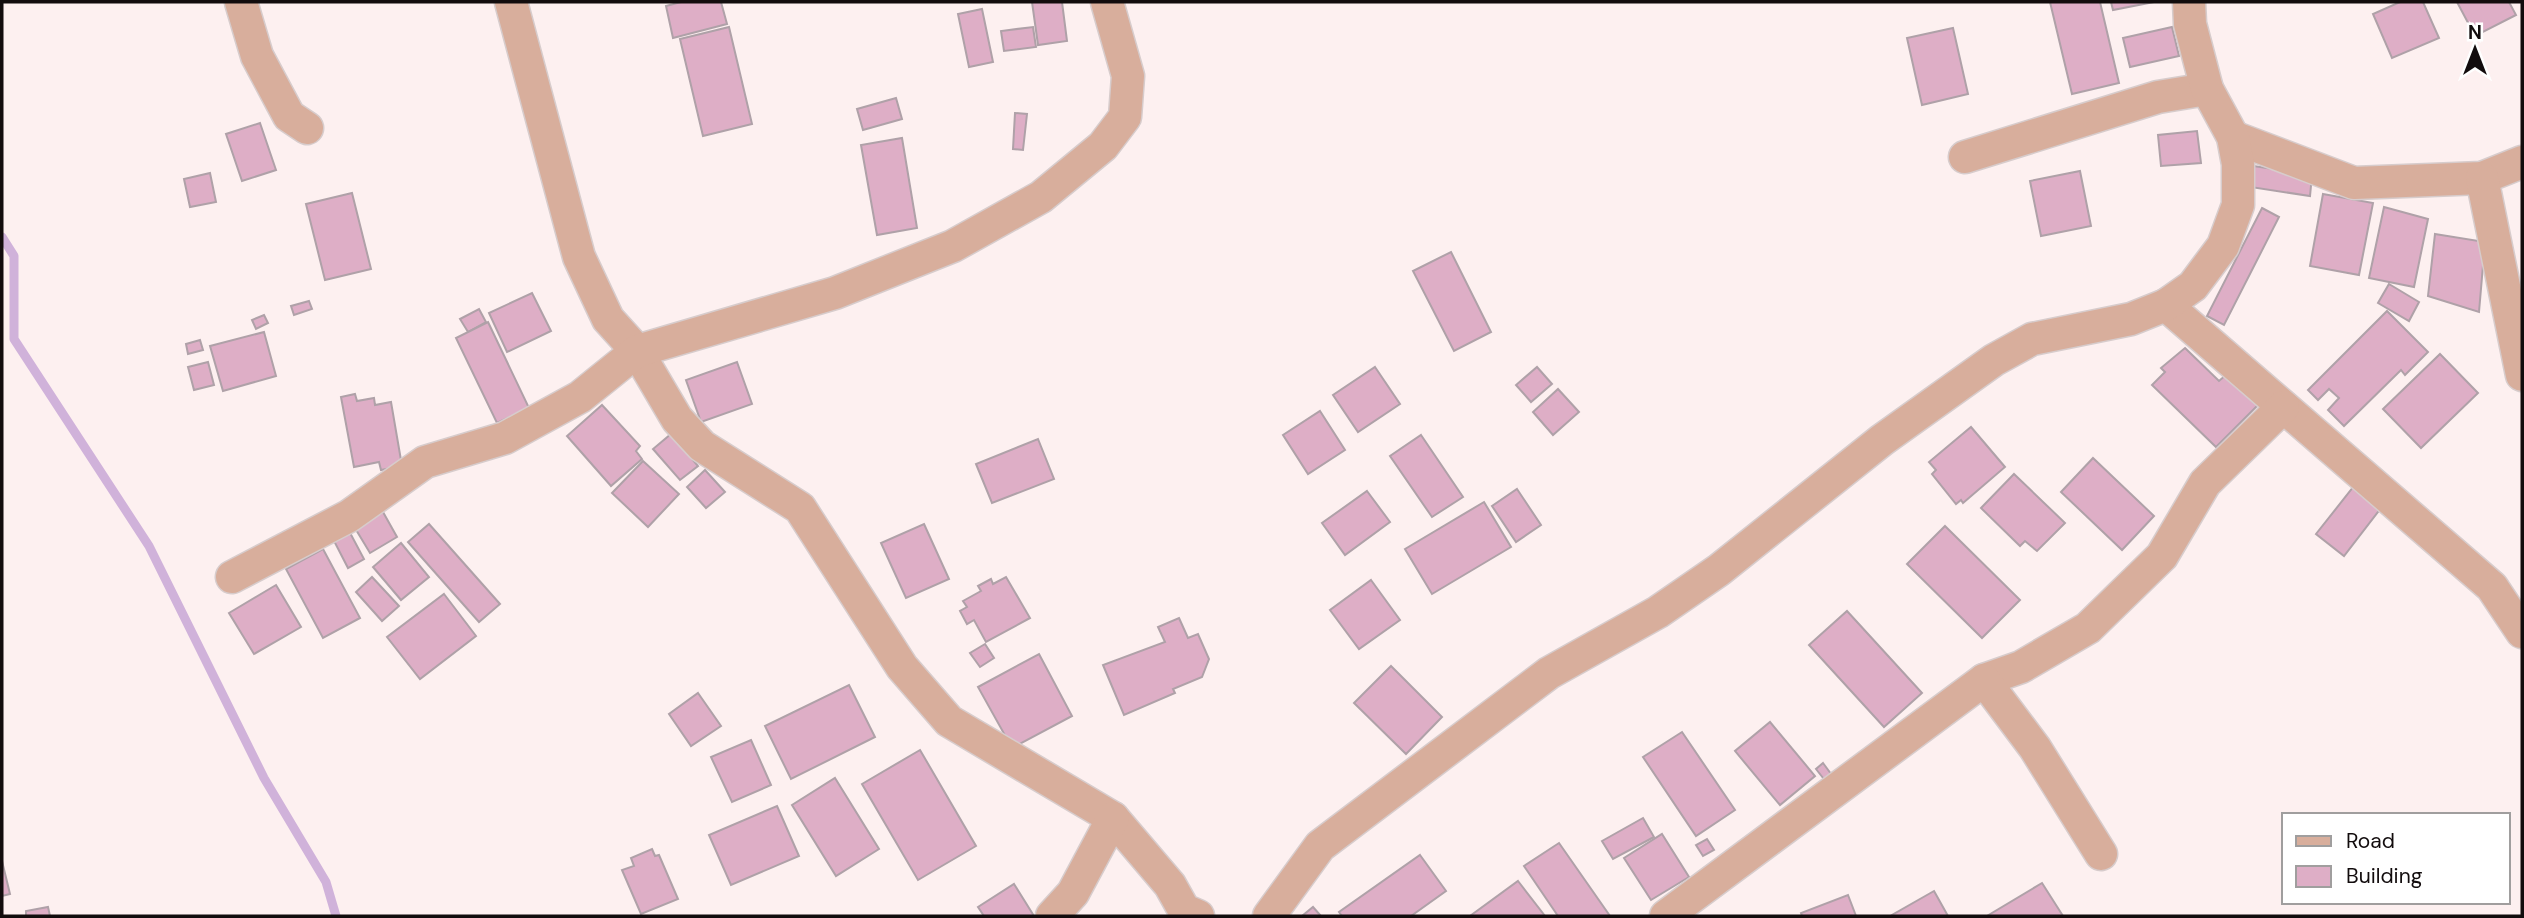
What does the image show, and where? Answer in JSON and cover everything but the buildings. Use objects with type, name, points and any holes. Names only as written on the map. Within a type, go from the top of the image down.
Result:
[{"type":"street","points":[[241,2],[257,56],[289,116],[307,128]]},
{"type":"street","points":[[511,2],[579,257],[608,319],[636,351],[677,419],[702,446],[800,508],[902,667],[949,721],[1112,818],[1170,885],[1184,910],[1198,916]]},
{"type":"street","points":[[232,577],[349,516],[425,462],[505,438],[580,397],[636,351],[835,293],[953,246],[1041,197],[1103,146],[1125,117],[1128,76],[1107,2]]},
{"type":"street","points":[[1269,916],[1320,846],[1549,673],[1658,612],[1718,570],[1882,440],[1994,360],[2032,338],[2130,319],[2166,305],[2193,286],[2223,246],[2238,205],[2238,164],[2233,137],[2207,89],[2190,24],[2189,2]]},
{"type":"street","points":[[1965,157],[2158,97],[2207,89]]},
{"type":"street","points":[[2233,137],[2354,183],[2482,178],[2522,162]]},
{"type":"street","points":[[2482,178],[2522,375]]},
{"type":"street","points":[[2166,305],[2492,587],[2522,632]]},
{"type":"street","points":[[1666,916],[1984,680],[2021,667],[2088,628],[2162,556],[2205,483],[2283,407]]},
{"type":"street","points":[[1984,680],[2035,748],[2101,854]]},
{"type":"street","points":[[1052,916],[1073,893],[1112,818]]},
{"type":"waterway","points":[[2,237],[14,256],[14,339],[149,546],[264,778],[326,882],[336,916]]}]
